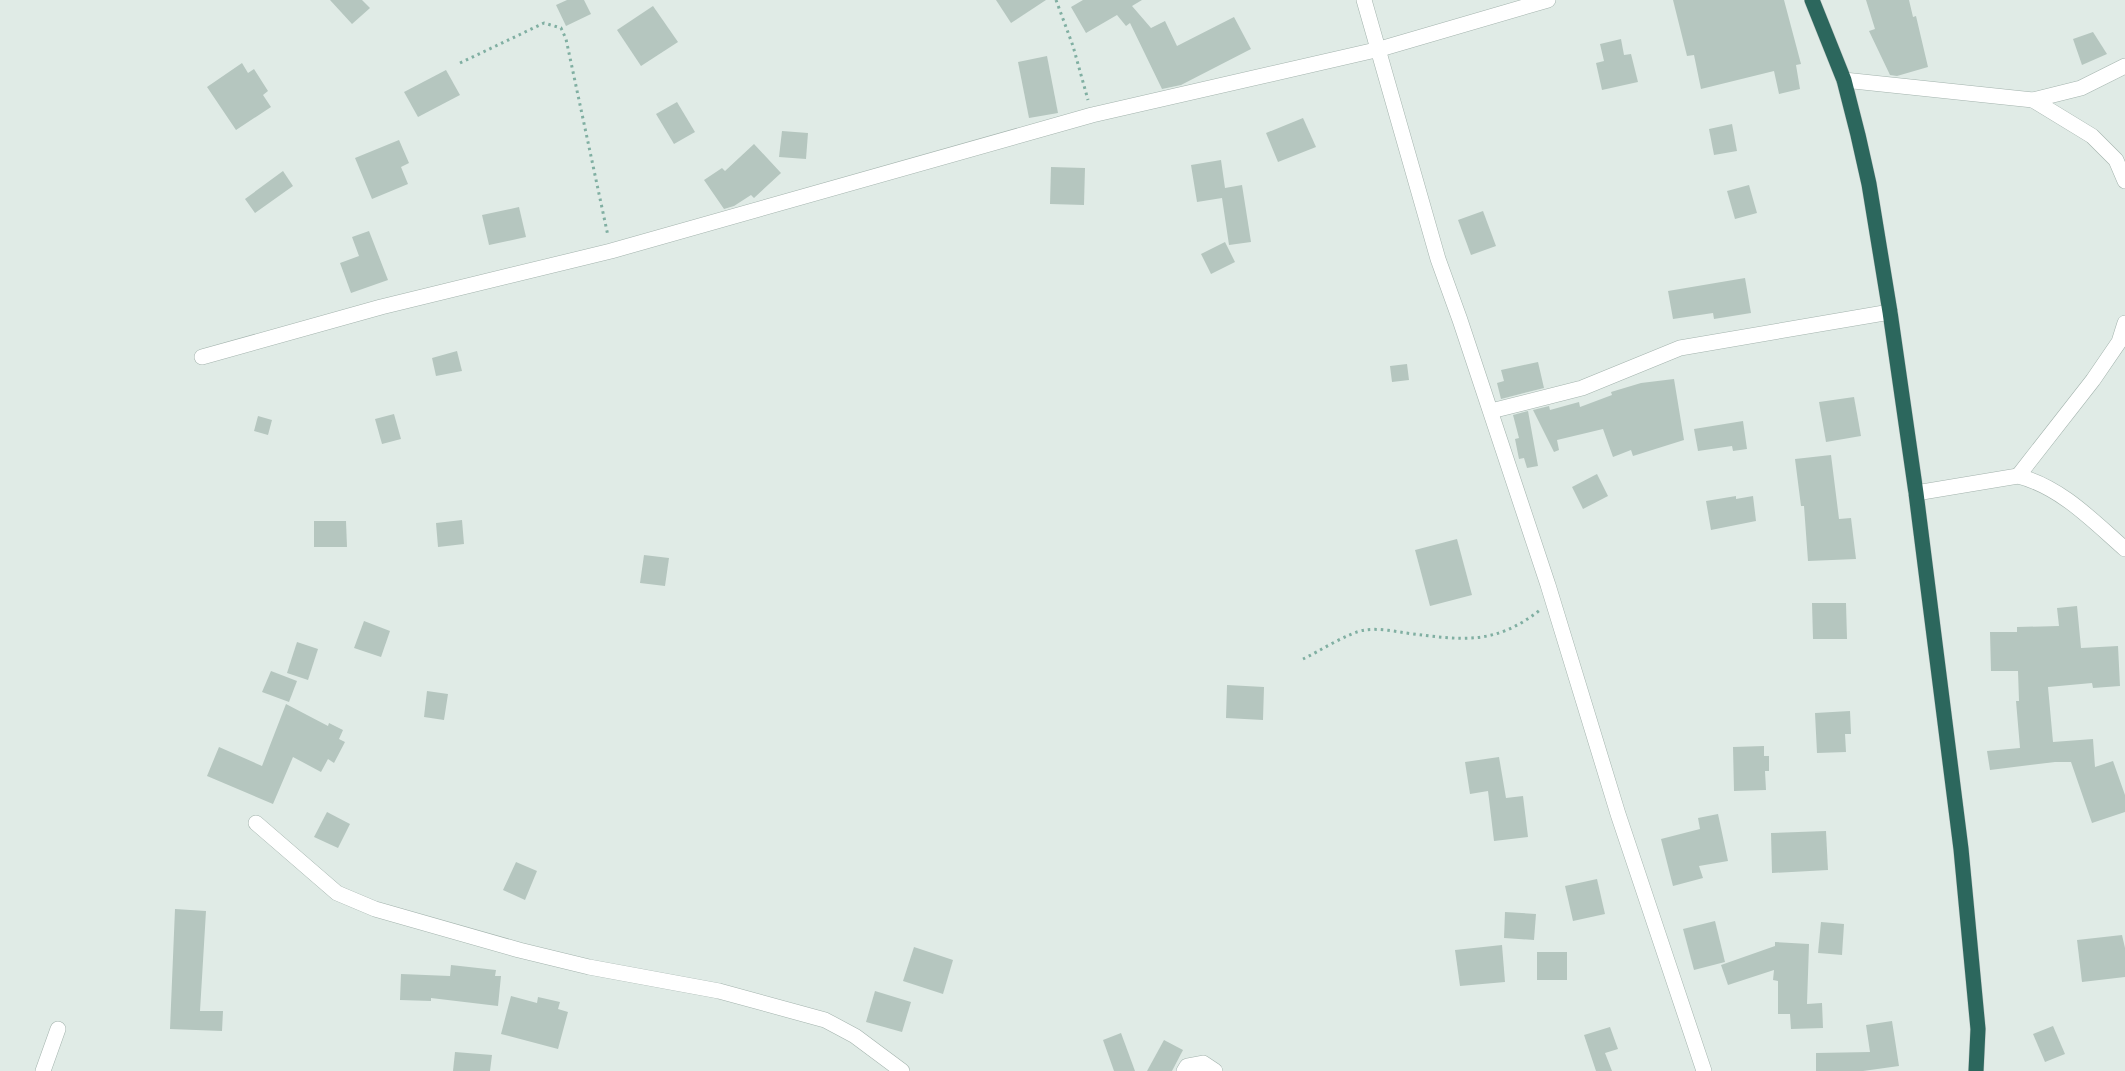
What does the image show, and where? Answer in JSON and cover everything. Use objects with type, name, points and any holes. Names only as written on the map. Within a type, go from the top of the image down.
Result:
[{"type":"highway","points":[[1812,0],[1844,80],[1869,184],[1890,312],[1916,493],[1972,952],[1978,1029],[1976,1071]]},
{"type":"street","points":[[1364,0],[1380,49],[1433,242],[1548,585],[1551,601],[1618,814],[1704,1071]]},
{"type":"street","points":[[202,357],[381,307],[611,251],[1092,115],[1380,49],[1548,0]]},
{"type":"street","points":[[1844,80],[2033,100],[2081,88],[2125,66]]},
{"type":"street","points":[[2033,100],[2092,136],[2116,160],[2125,181]]},
{"type":"street","points":[[1491,411],[1582,388],[1680,348],[1890,312]]},
{"type":"street","points":[[2018,476],[2093,380],[2119,342],[2125,323]]},
{"type":"street","points":[[1916,493],[2018,476],[2034,480],[2070,501],[2125,549]]},
{"type":"street","points":[[256,823],[337,893],[374,909],[519,950],[589,966],[718,991],[825,1020],[855,1036],[902,1071]]},
{"type":"street","points":[[43,1071],[58,1029]]},
{"type":"street","points":[[1184,1071],[1187,1066],[1203,1063],[1215,1071]]},
{"type":"path","points":[[1056,0],[1072,46],[1092,115]]},
{"type":"path","points":[[460,62],[544,23],[561,28],[566,39],[611,251]]},
{"type":"path","points":[[1303,659],[1363,630],[1454,640],[1498,635],[1521,625],[1551,601]]},
{"type":"building","points":[[330,0],[362,0],[370,8],[352,24]]},
{"type":"building","points":[[567,0],[584,0],[591,14],[566,26],[556,5]]},
{"type":"building","points":[[996,0],[1046,0],[1011,23]]},
{"type":"building","points":[[1083,0],[1142,0],[1132,6],[1151,28],[1165,21],[1177,46],[1234,17],[1251,49],[1181,85],[1162,89],[1130,23],[1126,26],[1117,15],[1086,33],[1071,7]]},
{"type":"building","points":[[1673,0],[1784,0],[1801,64],[1796,65],[1800,89],[1779,94],[1774,71],[1701,89],[1694,55],[1687,56]]},
{"type":"building","points":[[1866,0],[1909,0],[1913,17],[1916,16],[1928,67],[1897,76],[1890,75],[1869,31],[1875,29]]},
{"type":"building","points":[[653,6],[678,42],[641,66],[617,30]]},
{"type":"building","points":[[2093,32],[2107,54],[2082,65],[2073,39]]},
{"type":"building","points":[[1621,39],[1624,55],[1631,54],[1638,82],[1602,90],[1596,63],[1604,61],[1600,44]]},
{"type":"building","points":[[1047,56],[1058,113],[1029,118],[1018,62]]},
{"type":"building","points":[[242,63],[248,73],[254,69],[268,91],[263,95],[271,107],[236,130],[207,87]]},
{"type":"building","points":[[446,70],[460,95],[418,117],[404,92]]},
{"type":"building","points":[[677,102],[695,132],[674,144],[656,114]]},
{"type":"building","points":[[1303,118],[1316,147],[1278,162],[1266,133]]},
{"type":"building","points":[[1732,124],[1737,151],[1714,155],[1709,129]]},
{"type":"building","points":[[782,131],[808,133],[806,159],[779,157]]},
{"type":"building","points":[[399,140],[409,163],[401,167],[408,184],[372,199],[355,158]]},
{"type":"building","points":[[754,144],[781,173],[754,198],[751,195],[734,206],[724,209],[704,180],[722,168],[725,171]]},
{"type":"building","points":[[1221,160],[1225,188],[1242,185],[1251,242],[1229,245],[1222,198],[1197,202],[1191,165]]},
{"type":"building","points":[[1051,167],[1085,168],[1084,205],[1050,204]]},
{"type":"building","points":[[283,171],[293,186],[255,213],[245,199]]},
{"type":"building","points":[[1749,185],[1757,213],[1735,219],[1727,191]]},
{"type":"building","points":[[519,207],[526,237],[489,245],[482,215]]},
{"type":"building","points":[[1483,211],[1496,246],[1471,255],[1458,220]]},
{"type":"building","points":[[369,231],[388,280],[351,293],[340,263],[359,256],[352,237]]},
{"type":"building","points":[[1225,242],[1235,262],[1211,274],[1201,254]]},
{"type":"building","points":[[1745,278],[1751,313],[1714,319],[1713,313],[1673,319],[1668,291]]},
{"type":"building","points":[[457,351],[462,371],[436,376],[432,358]]},
{"type":"building","points":[[1538,362],[1544,388],[1501,399],[1497,383],[1504,381],[1501,370]]},
{"type":"building","points":[[1407,364],[1409,380],[1392,382],[1390,366]]},
{"type":"building","points":[[1674,379],[1684,440],[1633,456],[1631,450],[1613,457],[1603,429],[1557,440],[1559,450],[1554,452],[1533,410],[1549,406],[1550,410],[1579,402],[1580,407],[1612,395],[1611,392],[1641,383]]},
{"type":"building","points":[[1854,397],[1861,436],[1826,442],[1819,402]]},
{"type":"building","points":[[1528,411],[1538,466],[1527,468],[1524,458],[1519,459],[1515,439],[1519,438],[1513,415]]},
{"type":"building","points":[[394,414],[401,439],[382,444],[375,419]]},
{"type":"building","points":[[258,416],[272,420],[268,435],[254,431]]},
{"type":"building","points":[[1743,421],[1747,449],[1733,451],[1732,446],[1698,451],[1694,429]]},
{"type":"building","points":[[1831,455],[1839,519],[1851,518],[1856,559],[1808,561],[1804,506],[1801,506],[1795,459]]},
{"type":"building","points":[[1597,474],[1608,496],[1583,509],[1572,487]]},
{"type":"building","points":[[1736,496],[1736,499],[1753,496],[1756,521],[1711,530],[1706,501]]},
{"type":"building","points":[[462,520],[464,544],[438,547],[436,523]]},
{"type":"building","points":[[314,521],[346,521],[347,547],[314,547]]},
{"type":"building","points":[[1457,539],[1472,595],[1430,606],[1415,550]]},
{"type":"building","points":[[644,555],[669,558],[665,586],[640,583]]},
{"type":"building","points":[[1812,603],[1846,603],[1847,639],[1813,639]]},
{"type":"building","points":[[2077,606],[2081,648],[2118,646],[2120,686],[2093,688],[2092,683],[2048,687],[2053,742],[2093,739],[2095,767],[2113,761],[2125,795],[2125,812],[2092,823],[2071,762],[2055,762],[1990,770],[1987,751],[2020,748],[2016,701],[2019,701],[2018,671],[1991,671],[1990,632],[2017,632],[2017,627],[2059,626],[2057,608]]},
{"type":"building","points":[[364,621],[390,631],[381,657],[354,648]]},
{"type":"building","points":[[297,642],[318,649],[308,680],[287,673]]},
{"type":"building","points":[[271,671],[297,681],[289,702],[262,692]]},
{"type":"building","points":[[1227,685],[1264,687],[1263,720],[1226,718]]},
{"type":"building","points":[[427,691],[448,694],[444,720],[424,717]]},
{"type":"building","points":[[286,704],[328,726],[329,723],[343,730],[339,739],[345,742],[334,763],[328,759],[321,772],[293,757],[273,804],[207,776],[219,747],[262,766]]},
{"type":"building","points":[[1850,711],[1851,734],[1845,734],[1846,752],[1817,753],[1815,713]]},
{"type":"building","points":[[1764,746],[1764,756],[1769,756],[1769,771],[1765,771],[1766,790],[1734,791],[1733,747]]},
{"type":"building","points":[[1499,757],[1506,798],[1523,796],[1528,837],[1494,841],[1488,791],[1470,794],[1465,762]]},
{"type":"building","points":[[327,812],[350,824],[338,848],[314,837]]},
{"type":"building","points":[[1718,814],[1728,861],[1699,866],[1703,878],[1673,886],[1661,839],[1700,829],[1698,818]]},
{"type":"building","points":[[1826,831],[1828,870],[1772,873],[1771,833]]},
{"type":"building","points":[[516,862],[537,871],[525,900],[503,890]]},
{"type":"building","points":[[1597,879],[1605,914],[1573,921],[1565,886]]},
{"type":"building","points":[[175,909],[206,911],[200,1011],[223,1011],[222,1031],[170,1029]]},
{"type":"building","points":[[1505,912],[1536,914],[1534,940],[1504,938]]},
{"type":"building","points":[[1715,921],[1725,962],[1694,970],[1683,929]]},
{"type":"building","points":[[1821,922],[1844,924],[1842,955],[1818,953]]},
{"type":"building","points":[[2122,935],[2125,948],[2125,977],[2082,982],[2077,940]]},
{"type":"building","points":[[1775,942],[1809,944],[1807,1004],[1822,1003],[1823,1028],[1791,1029],[1790,1014],[1778,1014],[1778,981],[1773,980],[1774,970],[1728,985],[1721,965],[1775,946]]},
{"type":"building","points":[[1502,945],[1505,982],[1460,986],[1455,950]]},
{"type":"building","points":[[914,947],[953,960],[943,994],[903,981]]},
{"type":"building","points":[[1537,952],[1567,952],[1567,980],[1537,980]]},
{"type":"building","points":[[451,965],[496,970],[495,976],[501,976],[498,1006],[431,998],[431,1001],[400,1000],[401,974],[450,976]]},
{"type":"building","points":[[875,991],[911,1002],[902,1032],[866,1022]]},
{"type":"building","points":[[511,996],[537,1003],[538,997],[560,1002],[558,1009],[568,1012],[558,1049],[501,1034]]},
{"type":"building","points":[[1892,1021],[1899,1066],[1863,1071],[1816,1071],[1816,1053],[1870,1052],[1866,1025]]},
{"type":"building","points":[[2053,1026],[2065,1054],[2045,1062],[2033,1034]]},
{"type":"building","points":[[1610,1027],[1618,1049],[1605,1053],[1612,1071],[1596,1071],[1584,1035]]},
{"type":"building","points":[[1121,1033],[1135,1071],[1114,1071],[1103,1040]]},
{"type":"building","points":[[1164,1040],[1183,1050],[1172,1071],[1147,1071]]},
{"type":"building","points":[[455,1052],[492,1055],[490,1071],[453,1071]]}]
